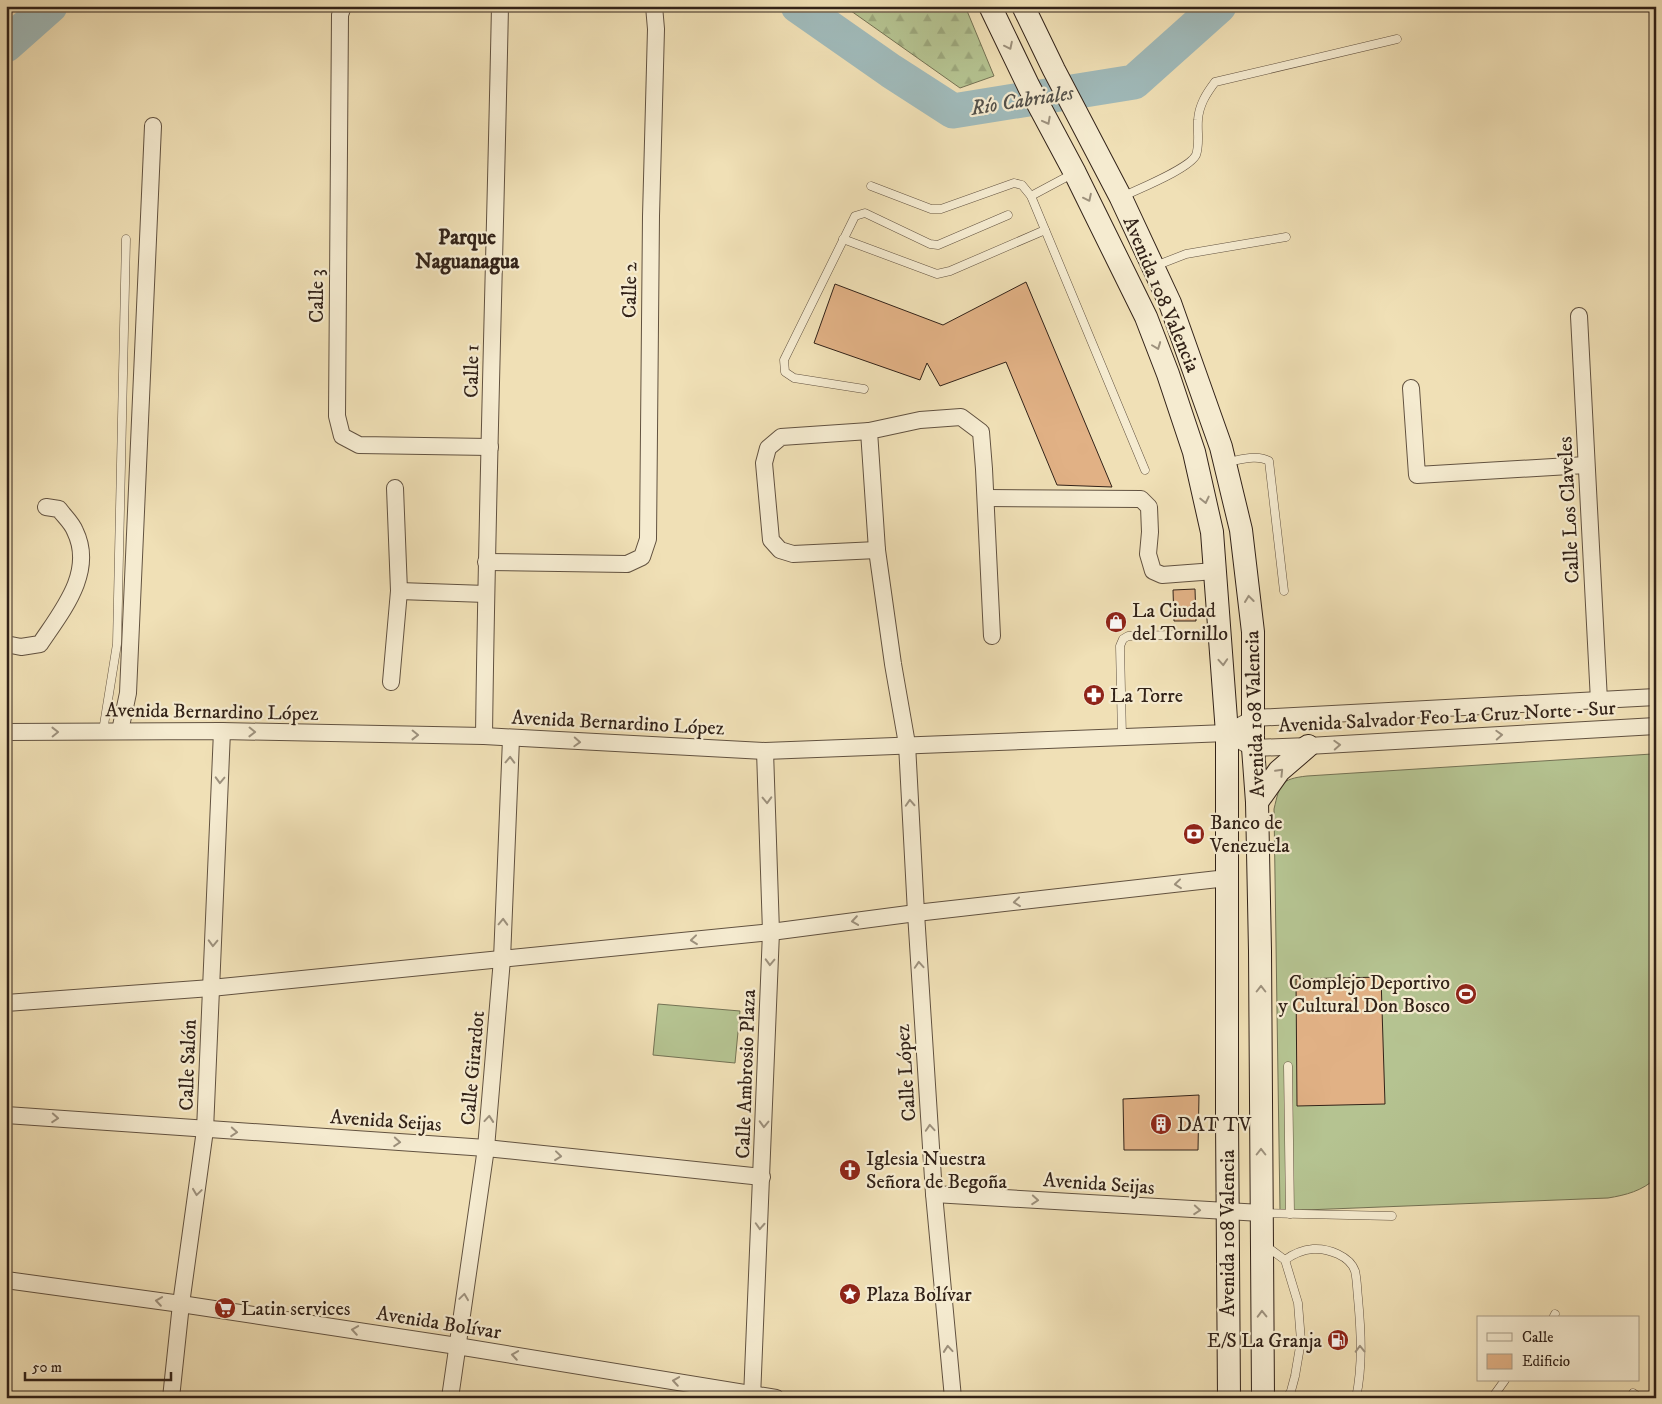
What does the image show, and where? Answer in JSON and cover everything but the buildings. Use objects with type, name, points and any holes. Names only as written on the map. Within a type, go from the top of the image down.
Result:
[{"type":"street","name":"Calle 3","points":[[343,6],[340,15],[337,416],[342,436],[359,445],[490,447]]},
{"type":"street","name":"Calle 1","points":[[484,736],[486,562],[500,6]]},
{"type":"street","name":"Calle 2","points":[[486,562],[627,564],[642,556],[648,539],[651,216],[656,29],[654,6]]},
{"type":"street","name":"Avenida 108 Valencia","points":[[990,6],[1146,317],[1168,374],[1194,452],[1212,532],[1227,733],[1229,1398]]},
{"type":"street","name":"Avenida 108 Valencia","points":[[1023,6],[1120,198],[1170,303],[1194,366],[1225,462],[1241,530],[1252,622],[1253,748],[1257,802],[1263,1398]]},
{"type":"street","points":[[120,731],[128,693],[153,126]]},
{"type":"street","name":"Calle Los Claveles","points":[[1579,316],[1599,701]]},
{"type":"street","points":[[1411,388],[1417,475],[1586,465]]},
{"type":"street","points":[[877,550],[794,554],[780,550],[771,540],[764,463],[768,448],[781,437],[869,430],[920,420],[961,417],[981,432],[992,636]]},
{"type":"street","name":"Calle López","points":[[869,430],[877,550],[893,664],[908,744],[916,913],[934,1194],[953,1398]]},
{"type":"street","points":[[390,682],[399,591],[395,488]]},
{"type":"street","points":[[986,498],[1141,499],[1149,506],[1150,532],[1148,554],[1153,571],[1162,575],[1215,571]]},
{"type":"street","points":[[6,644],[21,647],[40,644],[64,610],[78,580],[81,553],[75,531],[59,509],[46,507]]},
{"type":"street","points":[[399,591],[486,594]]},
{"type":"street","name":"Avenida Salvador Feo La Cruz Norte - Sur","points":[[1227,733],[1254,718],[1656,697]]},
{"type":"street","name":"Avenida Salvador Feo La Cruz Norte - Sur","points":[[1227,733],[1253,748],[1656,726]]},
{"type":"street","name":"Avenida Bernardino López","points":[[6,732],[120,731],[484,736],[765,751],[1227,733]]},
{"type":"street","name":"Calle Salón","points":[[171,1398],[181,1304],[205,1130],[222,732]]},
{"type":"street","name":"Calle Girardot","points":[[450,1398],[486,1148],[502,959],[511,738]]},
{"type":"street","points":[[1257,802],[1279,771],[1308,746]]},
{"type":"street","name":"Calle Ambrosio Plaza","points":[[752,1396],[771,932],[765,751]]},
{"type":"street","points":[[6,1003],[211,988],[771,932],[916,913],[1226,878]]},
{"type":"street","name":"Avenida Seijas","points":[[6,1115],[486,1148],[762,1177]]},
{"type":"street","name":"Avenida Seijas","points":[[934,1194],[1262,1213]]},
{"type":"street","name":"Avenida Bolívar","points":[[6,1280],[181,1304],[457,1346],[752,1396],[776,1398]]},
{"type":"lane","points":[[1120,198],[1186,166],[1196,155],[1198,119],[1202,100],[1215,82],[1398,38]]},
{"type":"lane","points":[[1031,196],[1070,164]]},
{"type":"lane","points":[[871,186],[931,208],[940,209],[1014,183],[1022,185],[1031,196],[1145,470]]},
{"type":"lane","points":[[864,389],[794,378],[785,372],[784,360],[855,216],[865,213],[930,244],[938,245],[1008,215]]},
{"type":"lane","points":[[843,238],[937,274],[950,271],[1044,230]]},
{"type":"lane","points":[[1153,267],[1186,254],[1286,237]]},
{"type":"lane","points":[[103,731],[117,644],[126,240]]},
{"type":"lane","points":[[1225,462],[1258,457],[1269,460],[1284,591]]},
{"type":"lane","points":[[1122,737],[1120,646],[1124,640],[1128,636],[1221,634]]},
{"type":"lane","points":[[1288,1066],[1290,1214]]},
{"type":"lane","points":[[1262,1213],[1392,1216]]},
{"type":"lane","points":[[1261,1242],[1285,1260],[1298,1303],[1301,1341],[1296,1376],[1287,1398]]},
{"type":"lane","points":[[1285,1260],[1295,1253],[1313,1249],[1330,1251],[1347,1260],[1354,1270],[1359,1311],[1361,1376],[1356,1398]]},
{"type":"lane","points":[[1492,1398],[1504,1382]]},
{"type":"lane","points":[[1633,1392],[1640,1398]]},
{"type":"green space","points":[[844,6],[965,6],[994,76],[960,88]]},
{"type":"green space","name":"Complejo Deportivo y Cultural Don Bosco","points":[[1652,754],[1656,810],[1656,1178],[1634,1192],[1608,1198],[1280,1211],[1274,809],[1283,784],[1291,779],[1307,776]]},
{"type":"green space","points":[[658,1004],[740,1011],[735,1063],[653,1055]]},
{"type":"waterway","name":"Río Cabriales","points":[[6,45],[50,6]]},
{"type":"waterway","name":"Río Cabriales","points":[[798,6],[891,71],[953,111],[1134,82],[1219,6]]},
{"type":"place","name":"La Ciudad del Tornillo","points":[[1116,622]]},
{"type":"place","name":"La Torre","points":[[1094,695]]},
{"type":"place","name":"Banco de Venezuela","points":[[1194,834]]},
{"type":"place","name":"Complejo Deportivo y Cultural Don Bosco","points":[[1466,994]]},
{"type":"place","name":"DAT TV","points":[[1161,1124]]},
{"type":"place","name":"Iglesia Nuestra Señora de Begoña","points":[[850,1170]]},
{"type":"place","name":"Plaza Bolívar","points":[[850,1294]]},
{"type":"place","name":"Latin services","points":[[225,1308]]},
{"type":"place","name":"E/S La Granja","points":[[1338,1340]]},
{"type":"district","name":"Parque Naguanagua","points":[[467,249]]}]
